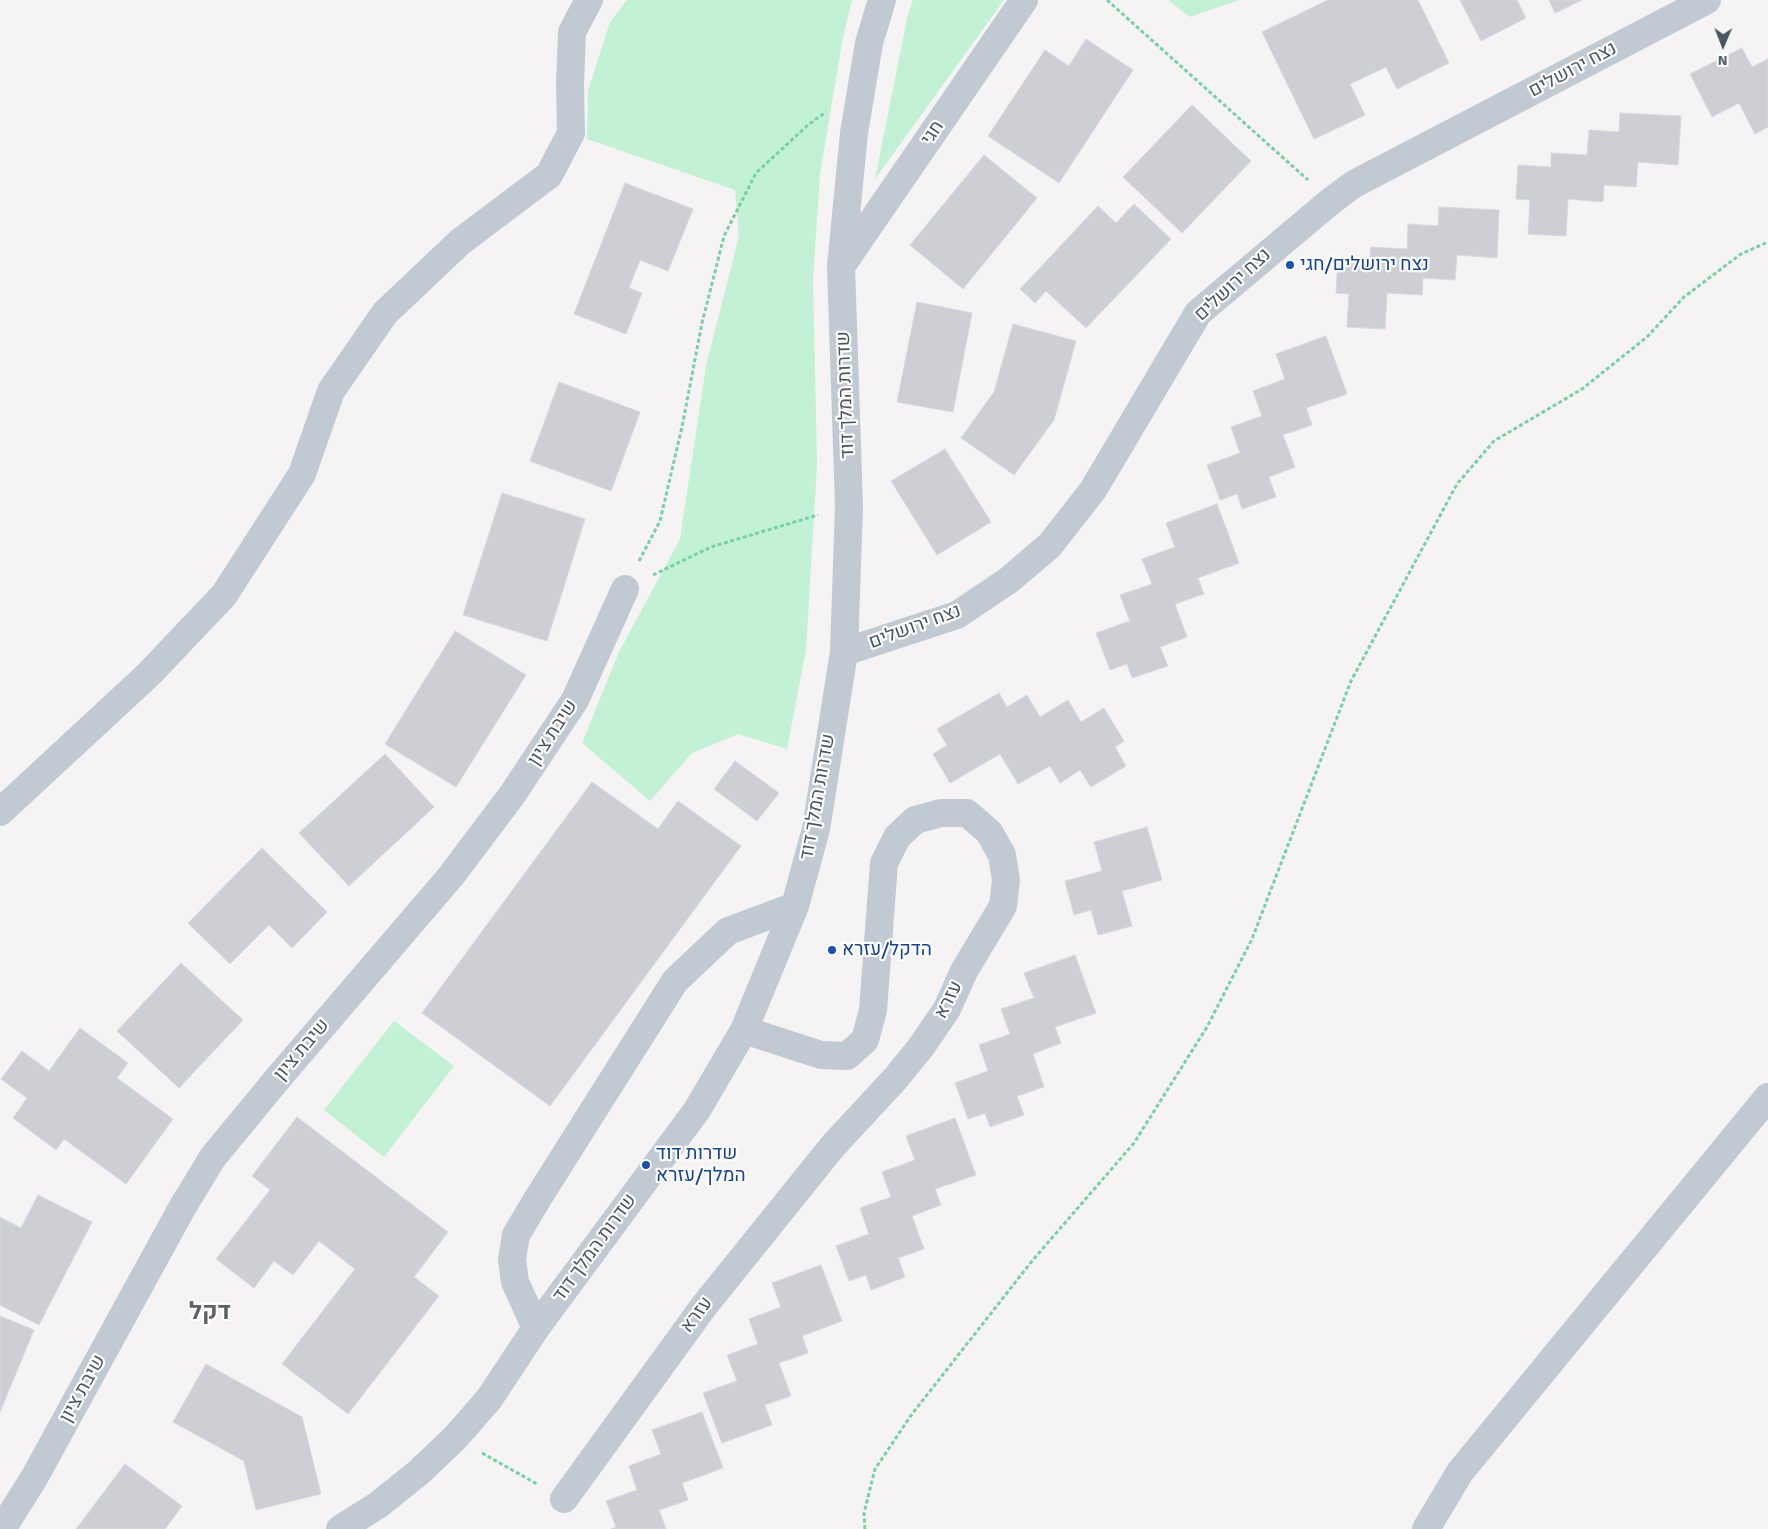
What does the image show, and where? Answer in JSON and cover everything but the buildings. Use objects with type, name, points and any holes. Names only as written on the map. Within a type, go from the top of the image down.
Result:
[{"type":"street","points":[[0,812],[148,675],[224,595],[302,474],[331,391],[385,313],[460,242],[548,175],[571,133],[572,32],[589,0]]},
{"type":"street","name":"שדרות המלך דוד","points":[[340,1529],[405,1484],[455,1438],[489,1399],[536,1328],[697,1110],[744,1030],[794,906],[816,829],[844,652],[849,506],[842,266],[854,133],[869,42],[882,0]]},
{"type":"street","name":"חגי","points":[[842,266],[1024,0]]},
{"type":"street","name":"נצח ירושלים","points":[[844,652],[957,615],[1009,580],[1050,545],[1092,490],[1198,313],[1331,201],[1354,184],[1706,0]]},
{"type":"street","name":"שיבת ציון","points":[[2,1529],[34,1478],[182,1208],[213,1158],[279,1077],[451,876],[512,795],[575,700],[625,589]]},
{"type":"street","name":"עזרא","points":[[564,1499],[704,1306],[832,1147],[895,1080],[947,1009],[964,971],[1003,906],[1006,880],[1002,855],[989,832],[967,813],[941,813],[915,820],[897,837],[884,863],[873,1010],[865,1040],[847,1056],[821,1055],[744,1030]]},
{"type":"street","points":[[536,1328],[515,1282],[512,1259],[516,1235],[538,1198],[675,981],[728,931],[794,906]]},
{"type":"street","points":[[1426,1529],[1460,1472],[1768,1097]]},
{"type":"path","points":[[1108,0],[1331,201]]},
{"type":"path","points":[[625,589],[660,521],[682,427],[702,323],[724,236],[756,173],[808,125],[861,88]]},
{"type":"path","points":[[865,1529],[864,1513],[875,1469],[912,1414],[1032,1260],[1134,1143],[1207,1028],[1252,939],[1351,681],[1457,484],[1494,441],[1582,389],[1647,337],[1684,297],[1741,254],[1768,242]]},
{"type":"path","points":[[625,589],[710,547],[849,506]]},
{"type":"path","points":[[455,1438],[564,1499]]},
{"type":"green space","points":[[627,0],[852,0],[843,37],[820,174],[813,278],[817,465],[806,650],[787,749],[738,734],[692,753],[650,801],[582,743],[619,652],[680,539],[706,366],[739,236],[735,190],[587,139],[588,91],[610,22]]},
{"type":"green space","points":[[913,0],[1004,0],[875,179],[908,14]]},
{"type":"green space","points":[[1168,0],[1239,0],[1190,17]]},
{"type":"green space","points":[[394,1021],[454,1066],[384,1157],[324,1110]]},
{"type":"place","name":"נצח ירושלים/חגי","points":[[1290,265]]},
{"type":"place","name":"הדקל/עזרא","points":[[832,950]]},
{"type":"place","name":"שדרות דוד המלך/עזרא","points":[[646,1165]]},
{"type":"district","name":"דקל","points":[[210,1313]]}]
